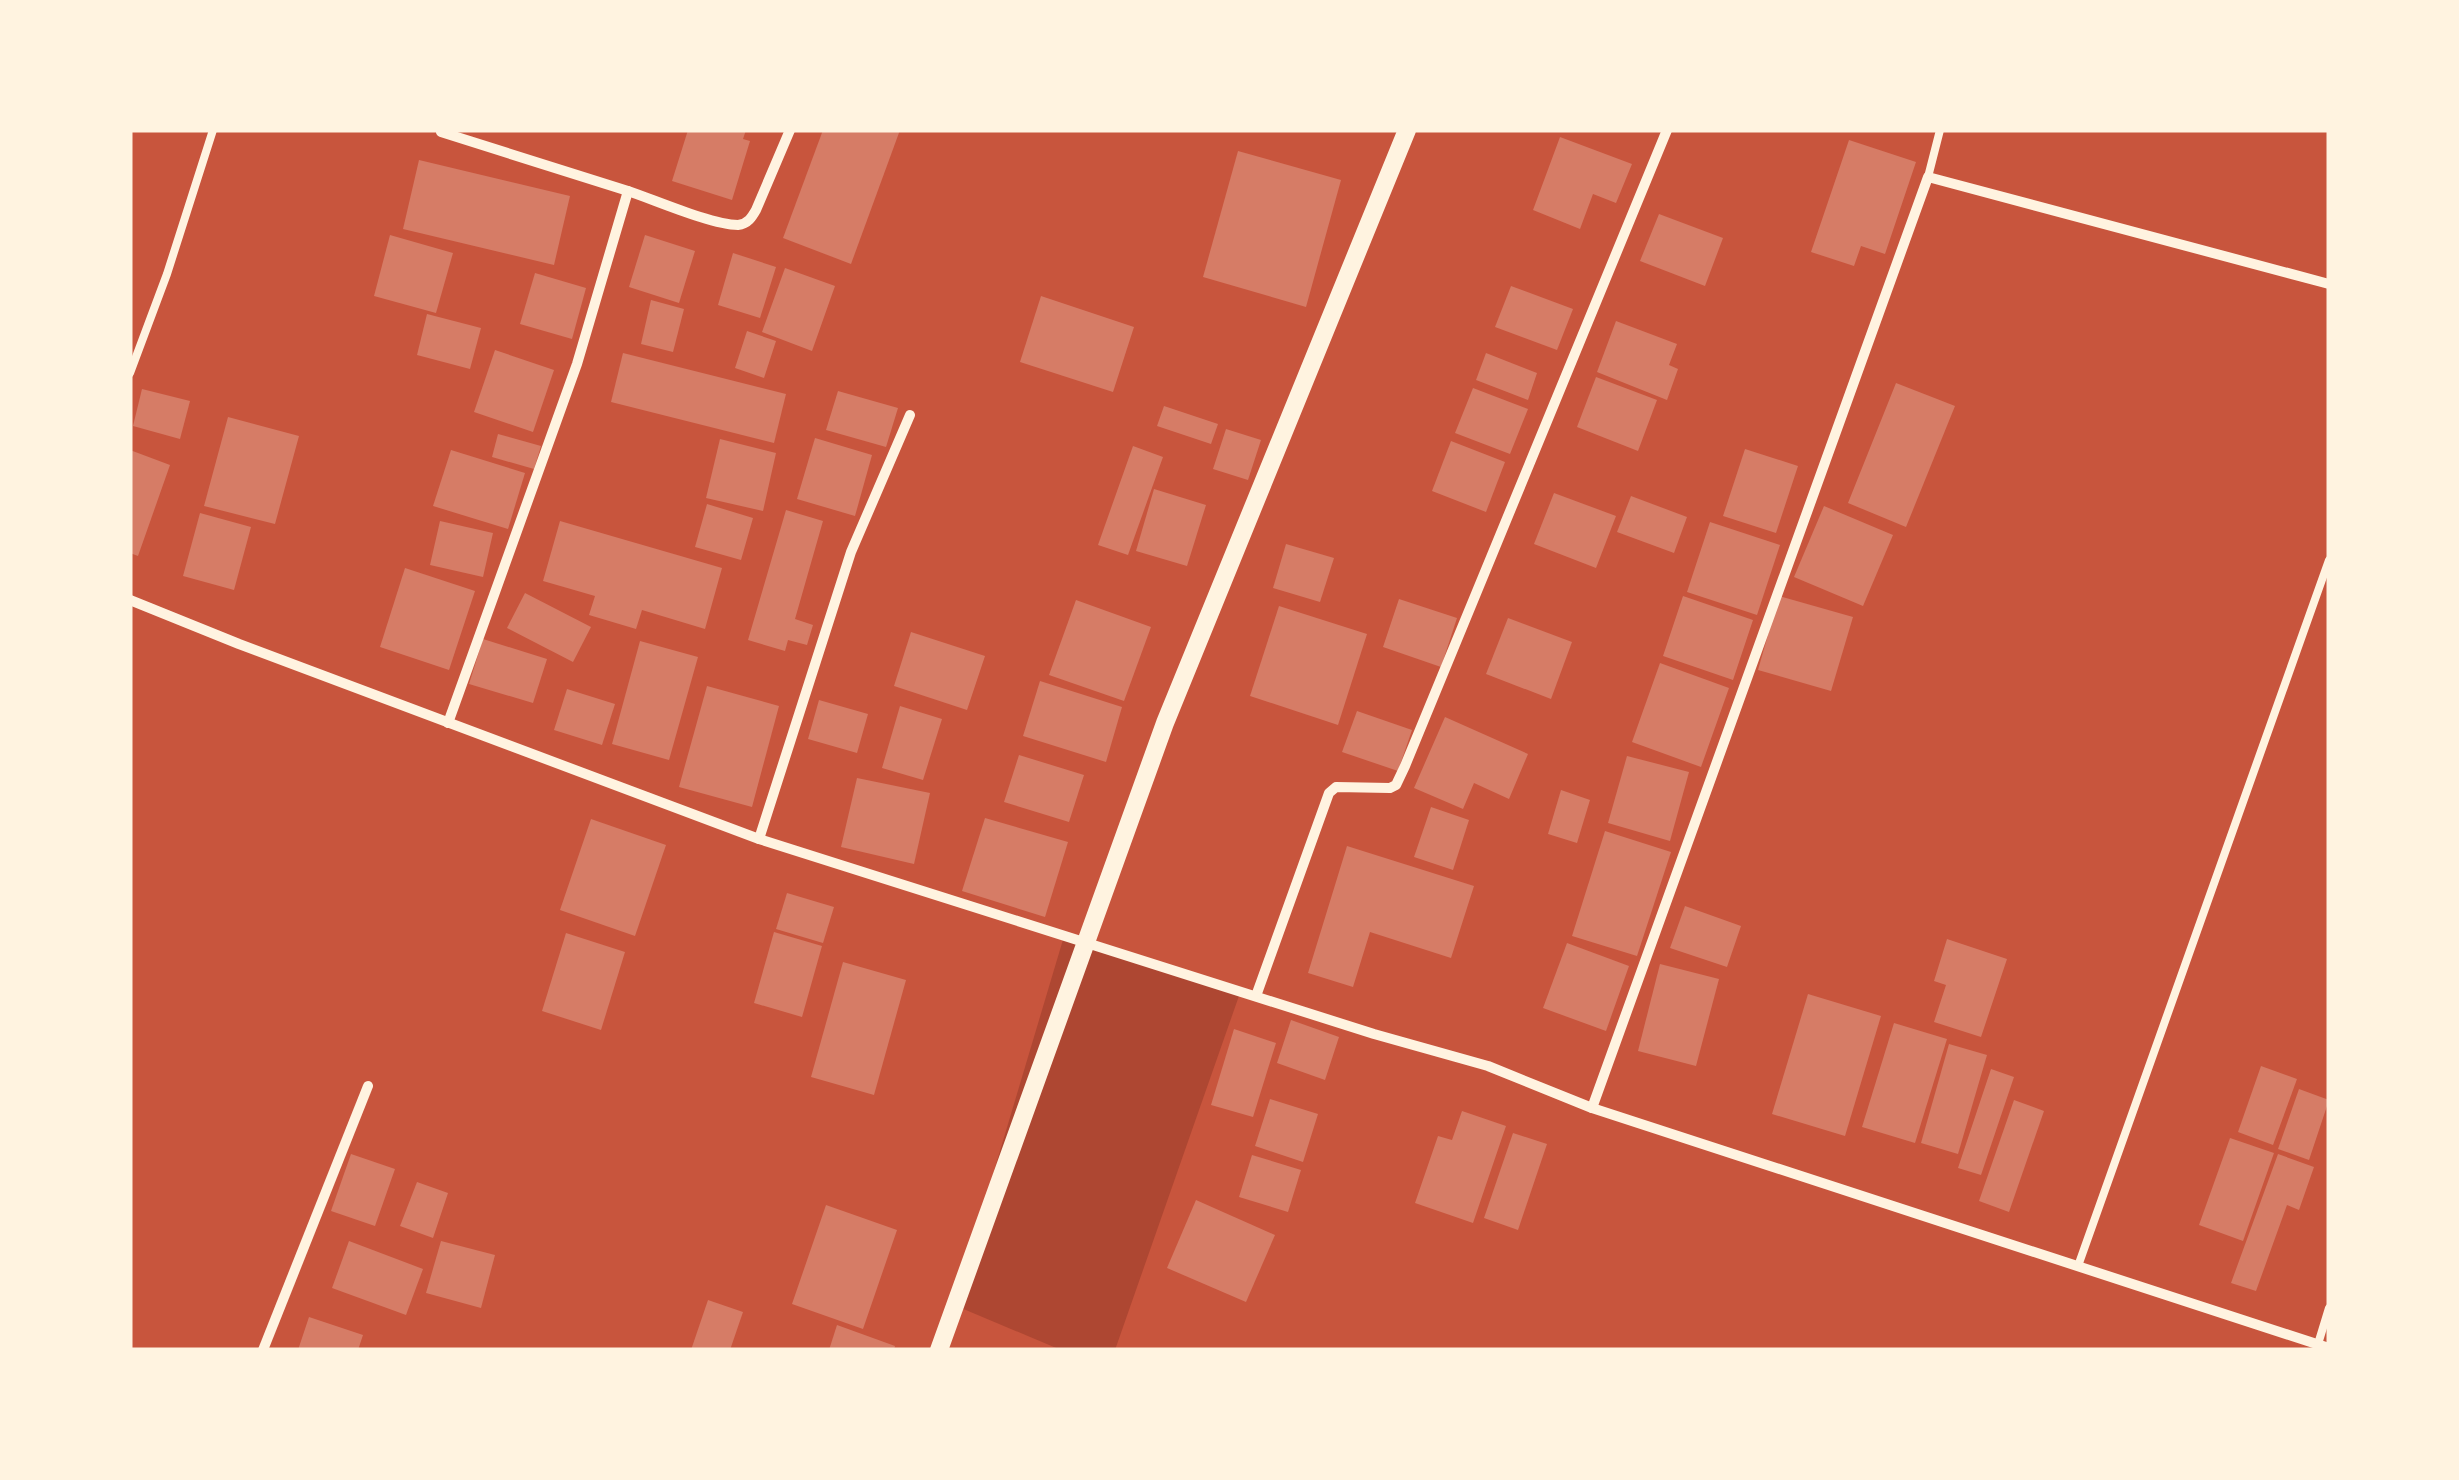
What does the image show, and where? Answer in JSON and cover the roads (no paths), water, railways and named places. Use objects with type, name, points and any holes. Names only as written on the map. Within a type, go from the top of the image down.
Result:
[{"type":"street","points":[[441,132],[740,225],[750,220],[756,210],[790,130]]},
{"type":"street","points":[[939,1350],[1165,723],[1406,130]]},
{"type":"street","points":[[1256,996],[1330,793],[1336,788],[1385,789],[1396,784],[1667,130]]},
{"type":"street","points":[[1592,1108],[1928,177],[2329,284]]},
{"type":"street","points":[[448,722],[577,364],[628,191]]},
{"type":"street","points":[[760,838],[850,552],[910,416]]},
{"type":"street","points":[[130,600],[760,838],[1488,1066],[1592,1108],[2324,1346]]},
{"type":"street","points":[[263,1350],[368,1086]]},
{"type":"lane","points":[[130,373],[212,130]]},
{"type":"lane","points":[[1928,177],[1940,130]]},
{"type":"lane","points":[[2078,1266],[2329,560]]},
{"type":"lane","points":[[2324,1346],[2329,1308]]}]
